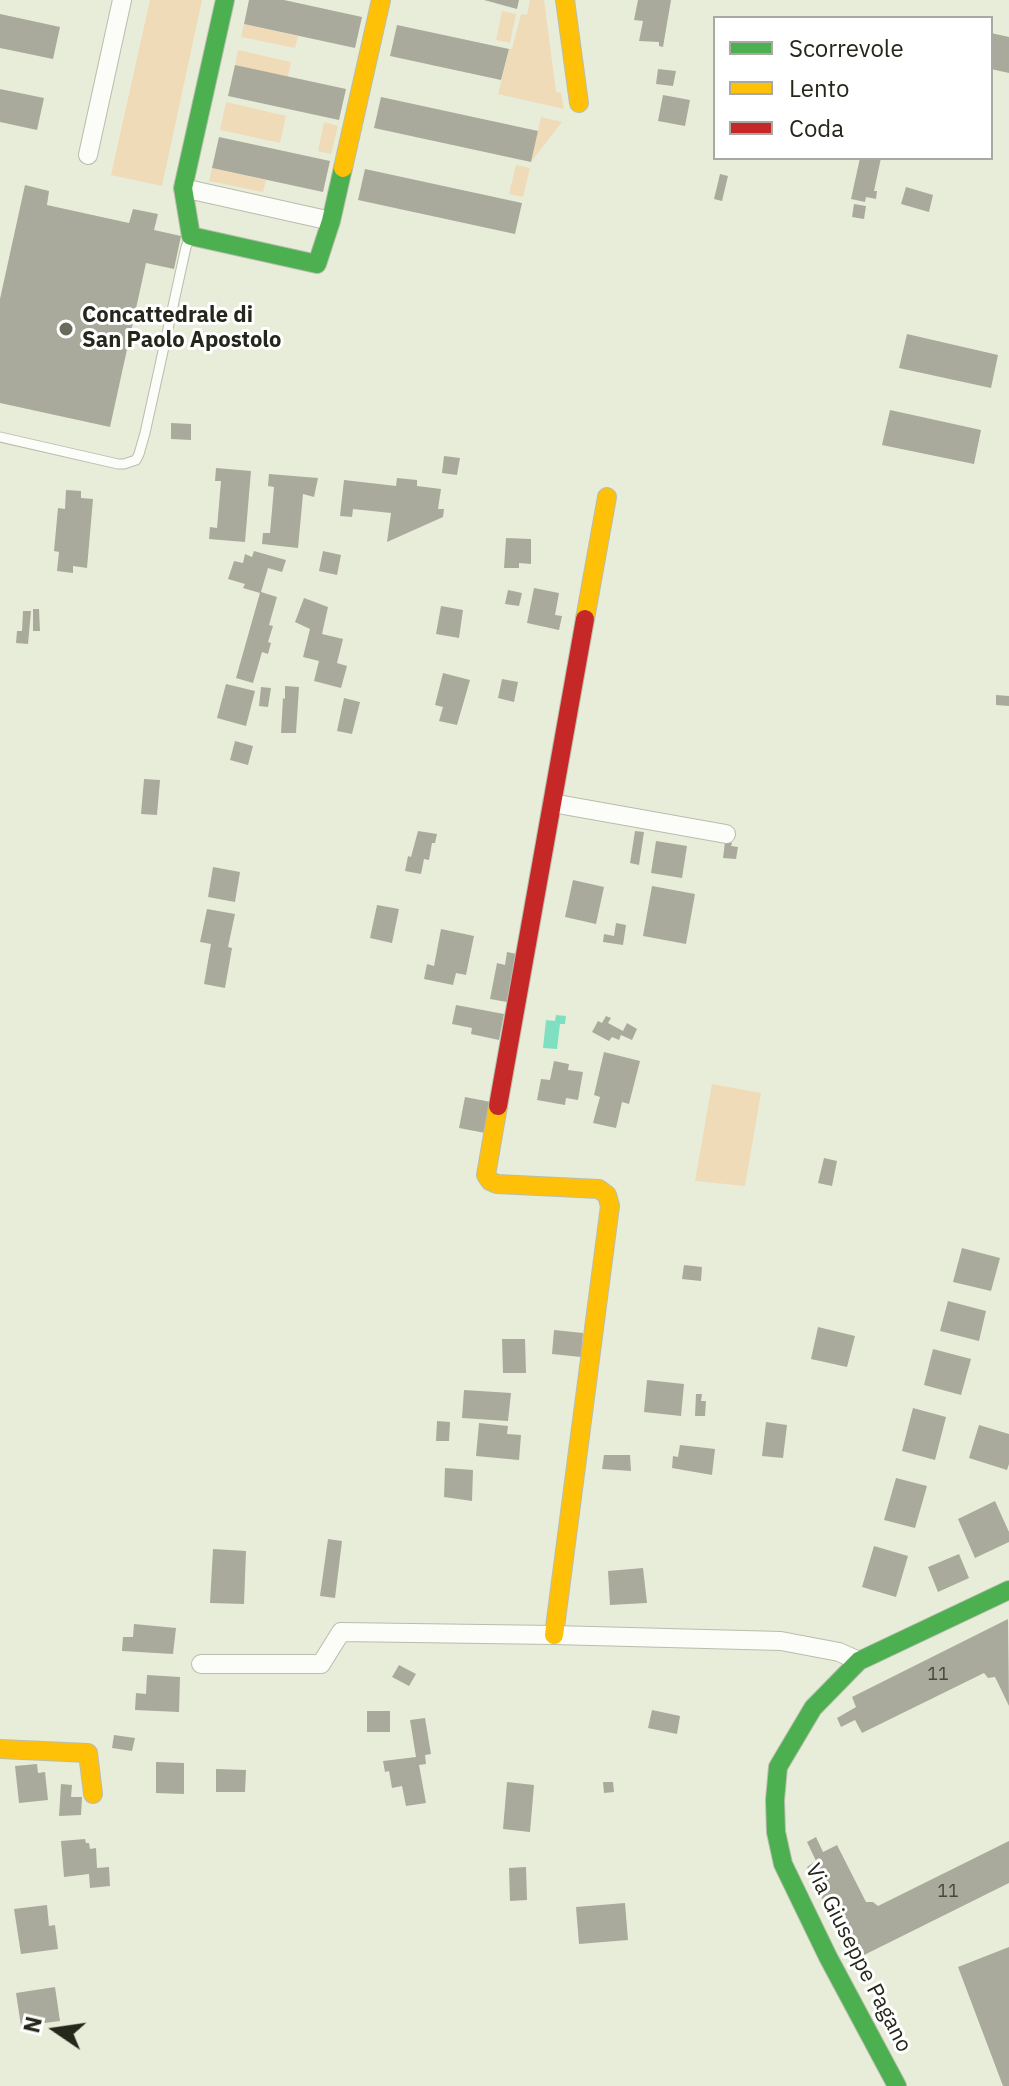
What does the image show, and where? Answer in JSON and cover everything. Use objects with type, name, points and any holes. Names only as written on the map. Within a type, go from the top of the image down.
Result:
[{"type":"street","points":[[88,155],[122,0]]},
{"type":"street","points":[[225,0],[183,188],[191,236],[317,264],[331,221],[381,0]]},
{"type":"street","points":[[565,0],[579,103]]},
{"type":"street","points":[[183,188],[331,221]]},
{"type":"street","points":[[554,1635],[610,1206],[607,1195],[599,1189],[497,1184],[486,1175],[607,497]]},
{"type":"street","points":[[552,803],[726,834]]},
{"type":"street","name":"Via Giuseppe Pagano","points":[[897,2086],[828,1957],[783,1864],[776,1832],[778,1767],[813,1708],[859,1661],[1009,1590]]},
{"type":"street","points":[[201,1664],[321,1664],[341,1632],[781,1641],[839,1652],[859,1661]]},
{"type":"street","points":[[0,1749],[88,1753],[93,1794]]},
{"type":"lane","points":[[0,437],[118,464],[136,460],[191,236]]},
{"type":"shaded area","points":[[150,0],[202,0],[162,186],[111,175]]},
{"type":"shaded area","points":[[530,0],[544,0],[556,92],[561,93],[564,109],[498,94],[509,49],[512,49],[521,14],[527,15]]},
{"type":"shaded area","points":[[502,11],[516,14],[510,43],[496,40]]},
{"type":"shaded area","points":[[244,24],[298,36],[295,48],[241,37]]},
{"type":"shaded area","points":[[238,50],[291,62],[288,77],[235,65]]},
{"type":"shaded area","points":[[226,102],[286,116],[280,143],[220,130]]},
{"type":"shaded area","points":[[541,117],[562,122],[531,162]]},
{"type":"shaded area","points":[[324,122],[338,126],[331,154],[318,151]]},
{"type":"shaded area","points":[[516,165],[530,168],[523,197],[509,194]]},
{"type":"shaded area","points":[[212,168],[266,180],[263,192],[209,181]]},
{"type":"shaded area","points":[[556,1015],[566,1016],[565,1024],[560,1024],[557,1049],[543,1048],[546,1020],[555,1021]]},
{"type":"shaded area","points":[[712,1084],[761,1093],[745,1186],[695,1181]]},
{"type":"building","points":[[249,0],[284,0],[362,17],[355,48],[244,24]]},
{"type":"building","points":[[484,0],[519,0],[517,9]]},
{"type":"building","points":[[638,0],[671,0],[663,47],[659,46],[659,42],[639,41],[643,21],[634,20]]},
{"type":"building","points":[[0,14],[60,27],[53,59],[0,48]]},
{"type":"building","points":[[397,25],[509,49],[501,80],[390,56]]},
{"type":"building","points":[[993,33],[1009,37],[1009,73],[993,69]]},
{"type":"building","points":[[235,65],[346,89],[339,120],[228,96]]},
{"type":"building","points":[[658,69],[676,71],[673,86],[656,84]]},
{"type":"building","points":[[0,89],[44,98],[37,130],[0,122]]},
{"type":"building","points":[[663,95],[690,100],[685,126],[658,121]]},
{"type":"building","points":[[381,97],[538,131],[531,162],[374,128]]},
{"type":"building","points":[[219,137],[330,161],[323,192],[212,168]]},
{"type":"building","points":[[860,160],[881,160],[874,191],[877,191],[876,199],[866,197],[865,202],[851,199]]},
{"type":"building","points":[[365,169],[522,203],[515,234],[358,200]]},
{"type":"building","points":[[720,174],[728,176],[722,201],[714,199]]},
{"type":"building","name":"Concattedrale di San Paolo Apostolo","points":[[25,185],[49,191],[47,205],[129,223],[133,209],[158,214],[154,230],[181,236],[174,269],[146,263],[110,427],[0,403],[0,299]]},
{"type":"building","points":[[906,187],[933,195],[929,212],[901,204]]},
{"type":"building","points":[[854,204],[866,206],[864,219],[852,217]]},
{"type":"building","points":[[907,334],[998,355],[991,388],[899,368]]},
{"type":"building","points":[[890,410],[981,430],[974,464],[882,445]]},
{"type":"building","points":[[171,423],[191,424],[191,440],[171,439]]},
{"type":"building","points":[[444,456],[460,458],[457,475],[442,473]]},
{"type":"building","points":[[216,468],[251,471],[245,542],[209,539],[210,527],[217,528],[221,481],[215,481]]},
{"type":"building","points":[[269,474],[318,478],[314,497],[303,494],[298,548],[262,544],[263,533],[270,533],[274,487],[268,486]]},
{"type":"building","points":[[397,478],[417,480],[417,486],[441,489],[438,509],[444,509],[443,517],[387,542],[391,513],[353,509],[352,517],[340,516],[344,480],[396,486]]},
{"type":"building","points":[[66,490],[81,491],[81,498],[93,499],[87,568],[73,566],[73,573],[57,571],[59,552],[54,551],[58,508],[65,509]]},
{"type":"building","points":[[506,538],[531,539],[531,564],[519,563],[519,568],[504,568]]},
{"type":"building","points":[[254,551],[286,560],[282,572],[268,568],[261,592],[277,597],[269,625],[273,626],[268,654],[262,652],[253,683],[236,678],[260,593],[228,579],[234,561],[243,563],[245,554],[252,557]]},
{"type":"building","points":[[323,551],[341,555],[337,575],[319,571]]},
{"type":"building","points":[[534,588],[559,593],[555,615],[562,616],[559,630],[527,623]]},
{"type":"building","points":[[508,590],[522,593],[519,606],[505,604]]},
{"type":"building","points":[[304,598],[328,607],[322,634],[343,639],[337,663],[347,666],[341,688],[314,681],[319,661],[303,657],[310,629],[295,622]]},
{"type":"building","points":[[441,606],[463,610],[459,638],[436,634]]},
{"type":"building","points":[[33,609],[39,609],[40,631],[33,631]]},
{"type":"building","points":[[23,611],[31,611],[28,644],[16,643],[17,631],[22,631]]},
{"type":"building","points":[[443,673],[470,680],[457,725],[439,721],[443,707],[435,705]]},
{"type":"building","points":[[502,679],[518,682],[514,702],[498,698]]},
{"type":"building","points":[[226,684],[255,691],[246,726],[217,718]]},
{"type":"building","points":[[285,686],[299,687],[296,733],[281,733]]},
{"type":"building","points":[[261,687],[271,688],[268,707],[259,706]]},
{"type":"building","points":[[996,695],[1009,696],[1009,706],[996,705]]},
{"type":"building","points":[[344,698],[360,702],[352,734],[337,731]]},
{"type":"building","points":[[235,741],[253,746],[248,765],[230,760]]},
{"type":"building","points":[[144,779],[160,780],[157,815],[141,814]]},
{"type":"building","points":[[418,831],[437,834],[429,860],[424,859],[421,874],[405,871]]},
{"type":"building","points":[[635,831],[644,832],[639,865],[630,863]]},
{"type":"building","points":[[656,841],[687,846],[682,878],[651,873]]},
{"type":"building","points":[[725,842],[738,847],[736,859],[723,858]]},
{"type":"building","points":[[213,867],[240,872],[235,902],[208,897]]},
{"type":"building","points":[[573,880],[604,887],[596,924],[565,917]]},
{"type":"building","points":[[652,886],[695,894],[686,944],[643,936]]},
{"type":"building","points":[[377,905],[399,909],[392,943],[370,938]]},
{"type":"building","points":[[207,909],[235,914],[228,947],[232,948],[225,988],[204,984],[211,944],[200,942]]},
{"type":"building","points":[[616,923],[626,925],[623,945],[603,942],[604,934],[614,936]]},
{"type":"building","points":[[441,929],[474,936],[466,975],[456,973],[453,985],[424,979],[427,964],[434,966]]},
{"type":"building","points":[[507,952],[517,954],[507,1002],[490,999],[497,963],[505,965]]},
{"type":"building","points":[[456,1005],[504,1014],[499,1040],[471,1034],[472,1028],[452,1024]]},
{"type":"building","points":[[606,1016],[611,1018],[608,1023],[623,1031],[627,1023],[637,1029],[632,1040],[621,1035],[619,1040],[612,1037],[609,1041],[592,1032],[598,1021],[602,1023]]},
{"type":"building","points":[[604,1052],[640,1061],[629,1104],[622,1102],[616,1128],[593,1123],[600,1097],[594,1095]]},
{"type":"building","points":[[554,1061],[569,1064],[568,1070],[583,1072],[578,1100],[566,1098],[565,1105],[537,1100],[541,1079],[550,1080]]},
{"type":"building","points":[[465,1097],[491,1102],[485,1133],[459,1128]]},
{"type":"building","points":[[824,1158],[837,1161],[832,1186],[818,1183]]},
{"type":"building","points":[[962,1248],[1000,1258],[991,1291],[953,1282]]},
{"type":"building","points":[[684,1265],[702,1267],[701,1281],[682,1279]]},
{"type":"building","points":[[948,1301],[986,1311],[979,1341],[940,1331]]},
{"type":"building","points":[[818,1327],[855,1336],[847,1367],[811,1359]]},
{"type":"building","points":[[554,1330],[583,1333],[581,1357],[552,1354]]},
{"type":"building","points":[[502,1339],[525,1339],[526,1373],[503,1373]]},
{"type":"building","points":[[933,1349],[971,1359],[961,1395],[924,1385]]},
{"type":"building","points":[[647,1380],[684,1384],[681,1416],[644,1412]]},
{"type":"building","points":[[464,1390],[511,1393],[508,1421],[462,1418]]},
{"type":"building","points":[[696,1394],[702,1394],[701,1401],[706,1401],[705,1416],[695,1416]]},
{"type":"building","points":[[913,1408],[946,1417],[935,1460],[902,1451]]},
{"type":"building","points":[[437,1421],[450,1422],[449,1441],[436,1441]]},
{"type":"building","points":[[766,1422],[787,1425],[783,1458],[762,1456]]},
{"type":"building","points":[[479,1423],[508,1426],[507,1434],[521,1435],[519,1460],[476,1456]]},
{"type":"building","points":[[979,1425],[1009,1434],[1007,1470],[969,1458]]},
{"type":"building","points":[[680,1445],[715,1449],[712,1475],[672,1468],[673,1456],[678,1457]]},
{"type":"building","points":[[604,1455],[630,1455],[631,1471],[602,1469]]},
{"type":"building","points":[[445,1468],[473,1470],[472,1501],[444,1497]]},
{"type":"building","points":[[896,1478],[927,1486],[915,1528],[884,1520]]},
{"type":"building","points":[[995,1501],[1009,1532],[1009,1542],[975,1558],[958,1519]]},
{"type":"building","points":[[328,1539],[342,1541],[335,1598],[320,1596]]},
{"type":"building","points":[[874,1546],[908,1556],[896,1597],[862,1587]]},
{"type":"building","points":[[213,1549],[246,1551],[244,1604],[210,1603]]},
{"type":"building","points":[[959,1554],[969,1578],[938,1592],[928,1567]]},
{"type":"building","points":[[643,1568],[647,1603],[610,1605],[608,1571]]},
{"type":"building","points":[[1008,1619],[1009,1706],[995,1677],[988,1678],[984,1673],[862,1733],[855,1720],[841,1727],[837,1718],[856,1707],[852,1697]]},
{"type":"building","points":[[134,1624],[176,1628],[173,1654],[122,1651],[123,1637],[133,1637]]},
{"type":"building","points":[[399,1665],[416,1674],[409,1686],[392,1677]]},
{"type":"building","points":[[147,1675],[180,1677],[179,1712],[135,1710],[136,1693],[146,1694]]},
{"type":"building","points":[[652,1710],[680,1716],[677,1734],[648,1728]]},
{"type":"building","points":[[367,1711],[390,1711],[390,1732],[367,1732]]},
{"type":"building","points":[[425,1718],[431,1754],[425,1755],[426,1764],[419,1765],[426,1803],[406,1806],[402,1786],[392,1788],[389,1771],[385,1772],[383,1761],[416,1757],[410,1720]]},
{"type":"building","points":[[114,1735],[135,1738],[132,1751],[112,1748]]},
{"type":"building","points":[[156,1762],[184,1763],[184,1794],[156,1793]]},
{"type":"building","points":[[37,1764],[38,1773],[45,1772],[48,1800],[19,1803],[15,1766]]},
{"type":"building","points":[[216,1769],[246,1770],[245,1792],[216,1792]]},
{"type":"building","points":[[507,1782],[534,1785],[530,1832],[503,1829]]},
{"type":"building","points":[[603,1782],[613,1782],[614,1792],[604,1793]]},
{"type":"building","points":[[61,1784],[72,1785],[71,1797],[82,1797],[81,1815],[59,1816]]},
{"type":"building","points":[[816,1837],[823,1852],[837,1845],[866,1902],[878,1906],[1009,1841],[1009,1883],[852,1961],[807,1867],[816,1861],[807,1842]]},
{"type":"building","points":[[85,1839],[90,1849],[96,1848],[97,1868],[109,1867],[110,1886],[90,1888],[89,1874],[64,1877],[61,1841]]},
{"type":"building","points":[[526,1867],[527,1900],[510,1901],[509,1868]]},
{"type":"building","points":[[625,1903],[628,1940],[579,1944],[576,1907]]},
{"type":"building","points":[[47,1905],[49,1926],[55,1925],[58,1949],[21,1954],[14,1909]]},
{"type":"building","points":[[1009,1947],[1009,2086],[1003,2086],[958,1967]]},
{"type":"building","points":[[55,1987],[60,2021],[21,2026],[16,1993]]},
{"type":"traffic: fast","points":[[225,0],[183,188],[191,236],[317,264],[343,168]]},
{"type":"traffic: fast","points":[[897,2086],[828,1957],[783,1864],[776,1832],[778,1767],[813,1708],[859,1661],[1009,1590]]},
{"type":"traffic: slow","points":[[343,168],[381,0]]},
{"type":"traffic: slow","points":[[565,0],[579,103]]},
{"type":"traffic: slow","points":[[585,619],[607,497]]},
{"type":"traffic: slow","points":[[498,1106],[486,1175],[490,1181],[497,1184],[599,1189],[607,1195],[610,1206],[554,1635]]},
{"type":"traffic: slow","points":[[0,1749],[88,1753],[93,1794]]},
{"type":"traffic: jam","points":[[498,1106],[585,619]]},
{"type":"place","name":"Concattedrale di San Paolo Apostolo","points":[[66,329]]}]
